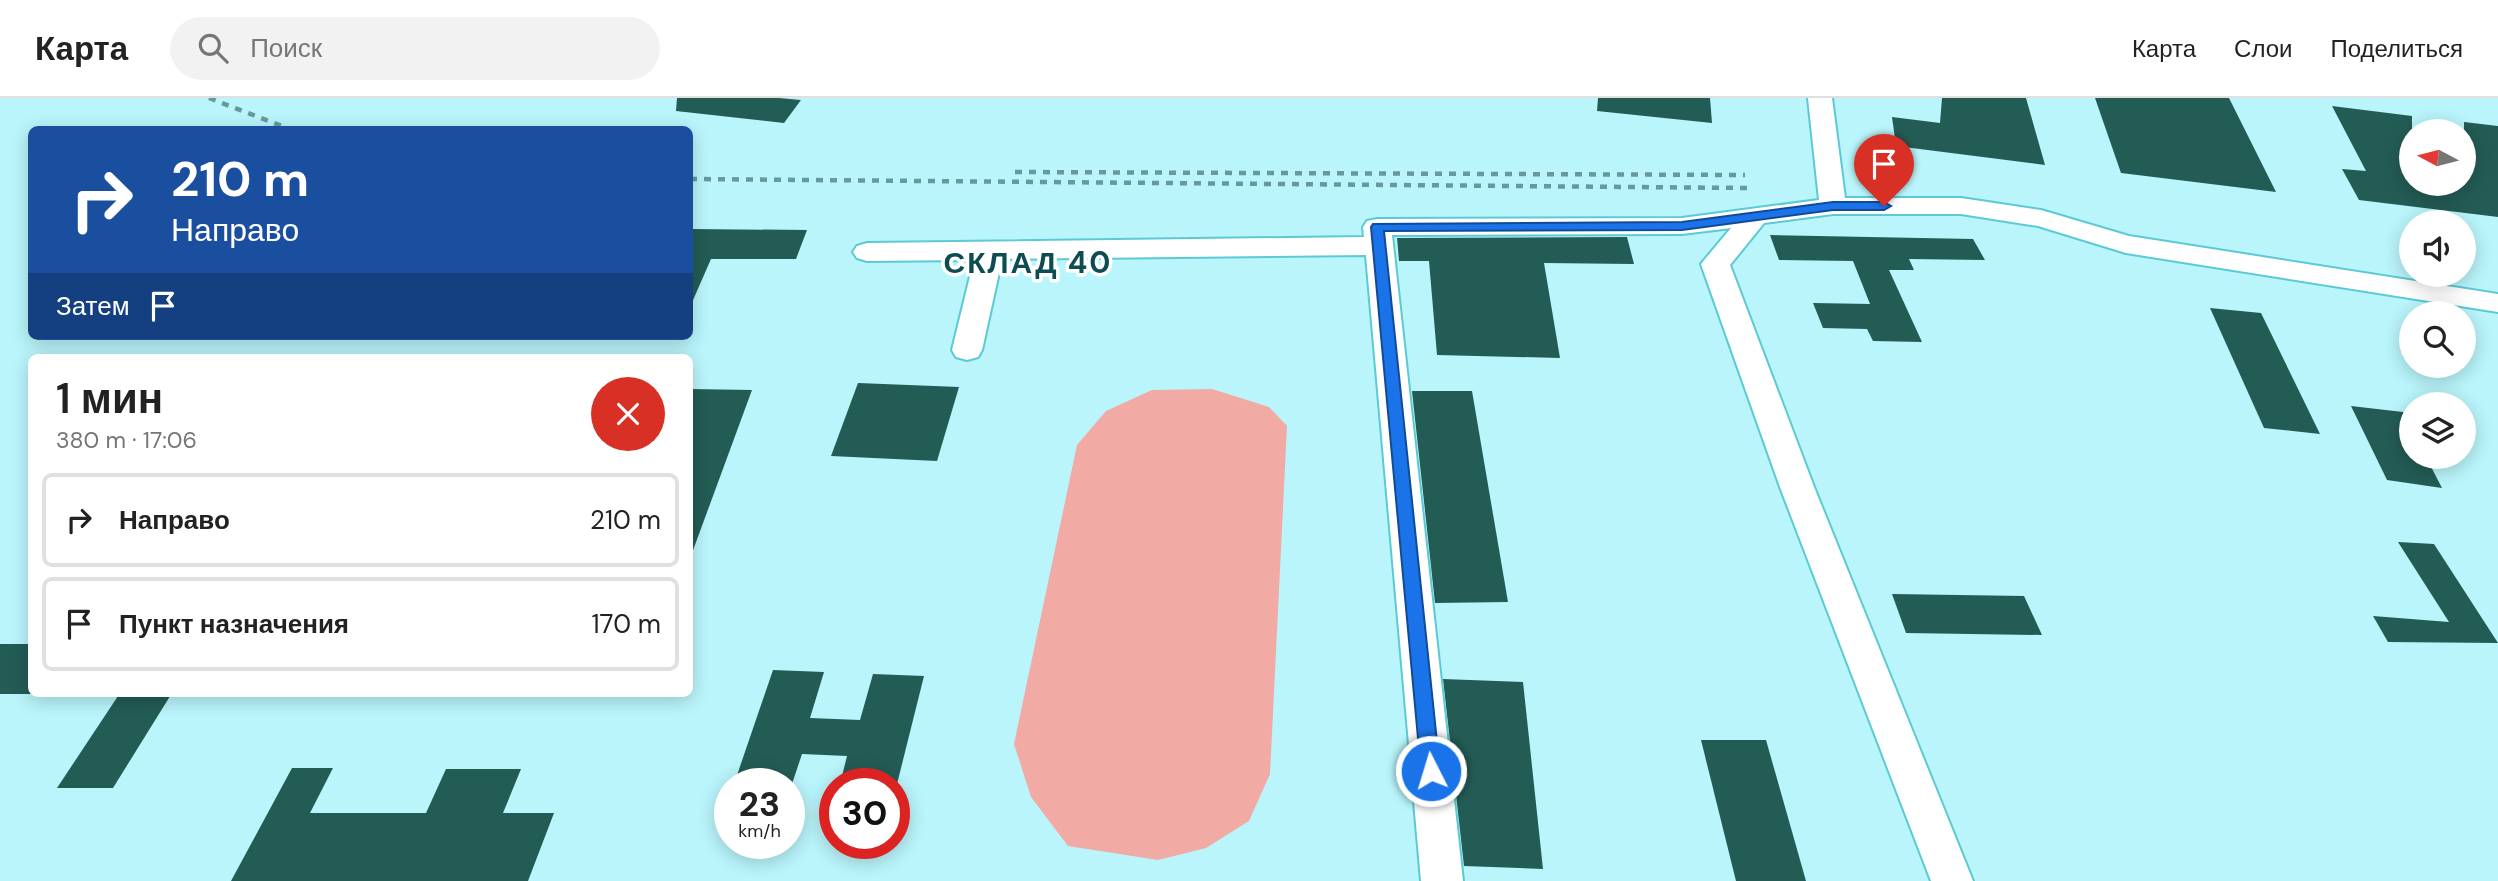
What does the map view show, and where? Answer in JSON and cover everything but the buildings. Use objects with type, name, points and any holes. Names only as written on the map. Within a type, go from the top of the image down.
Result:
[{"type":"street","points":[[1820,98],[1833,206]]},
{"type":"street","points":[[1442,881],[1377,227],[1682,226],[1833,206],[1961,206],[2041,218],[2126,244],[2498,303]]},
{"type":"street","points":[[1756,216],[1715,264],[1802,500],[1952,881]]},
{"type":"street","points":[[867,252],[1379,246]]},
{"type":"street","points":[[967,350],[990,250]]},
{"type":"shaded area","points":[[1212,389],[1269,407],[1287,426],[1270,774],[1249,821],[1206,848],[1158,860],[1068,846],[1031,797],[1014,744],[1077,445],[1106,411],[1152,390]]},
{"type":"railway","points":[[209,98],[282,126]]},
{"type":"railway","points":[[1015,172],[1745,175]]},
{"type":"railway","points":[[693,179],[1748,188]]},
{"type":"district","name":"СКЛАД 40","points":[[1028,262]]},
{"type":"route","points":[[1431,771],[1377,227],[1682,226],[1833,206],[1884,206]]}]
